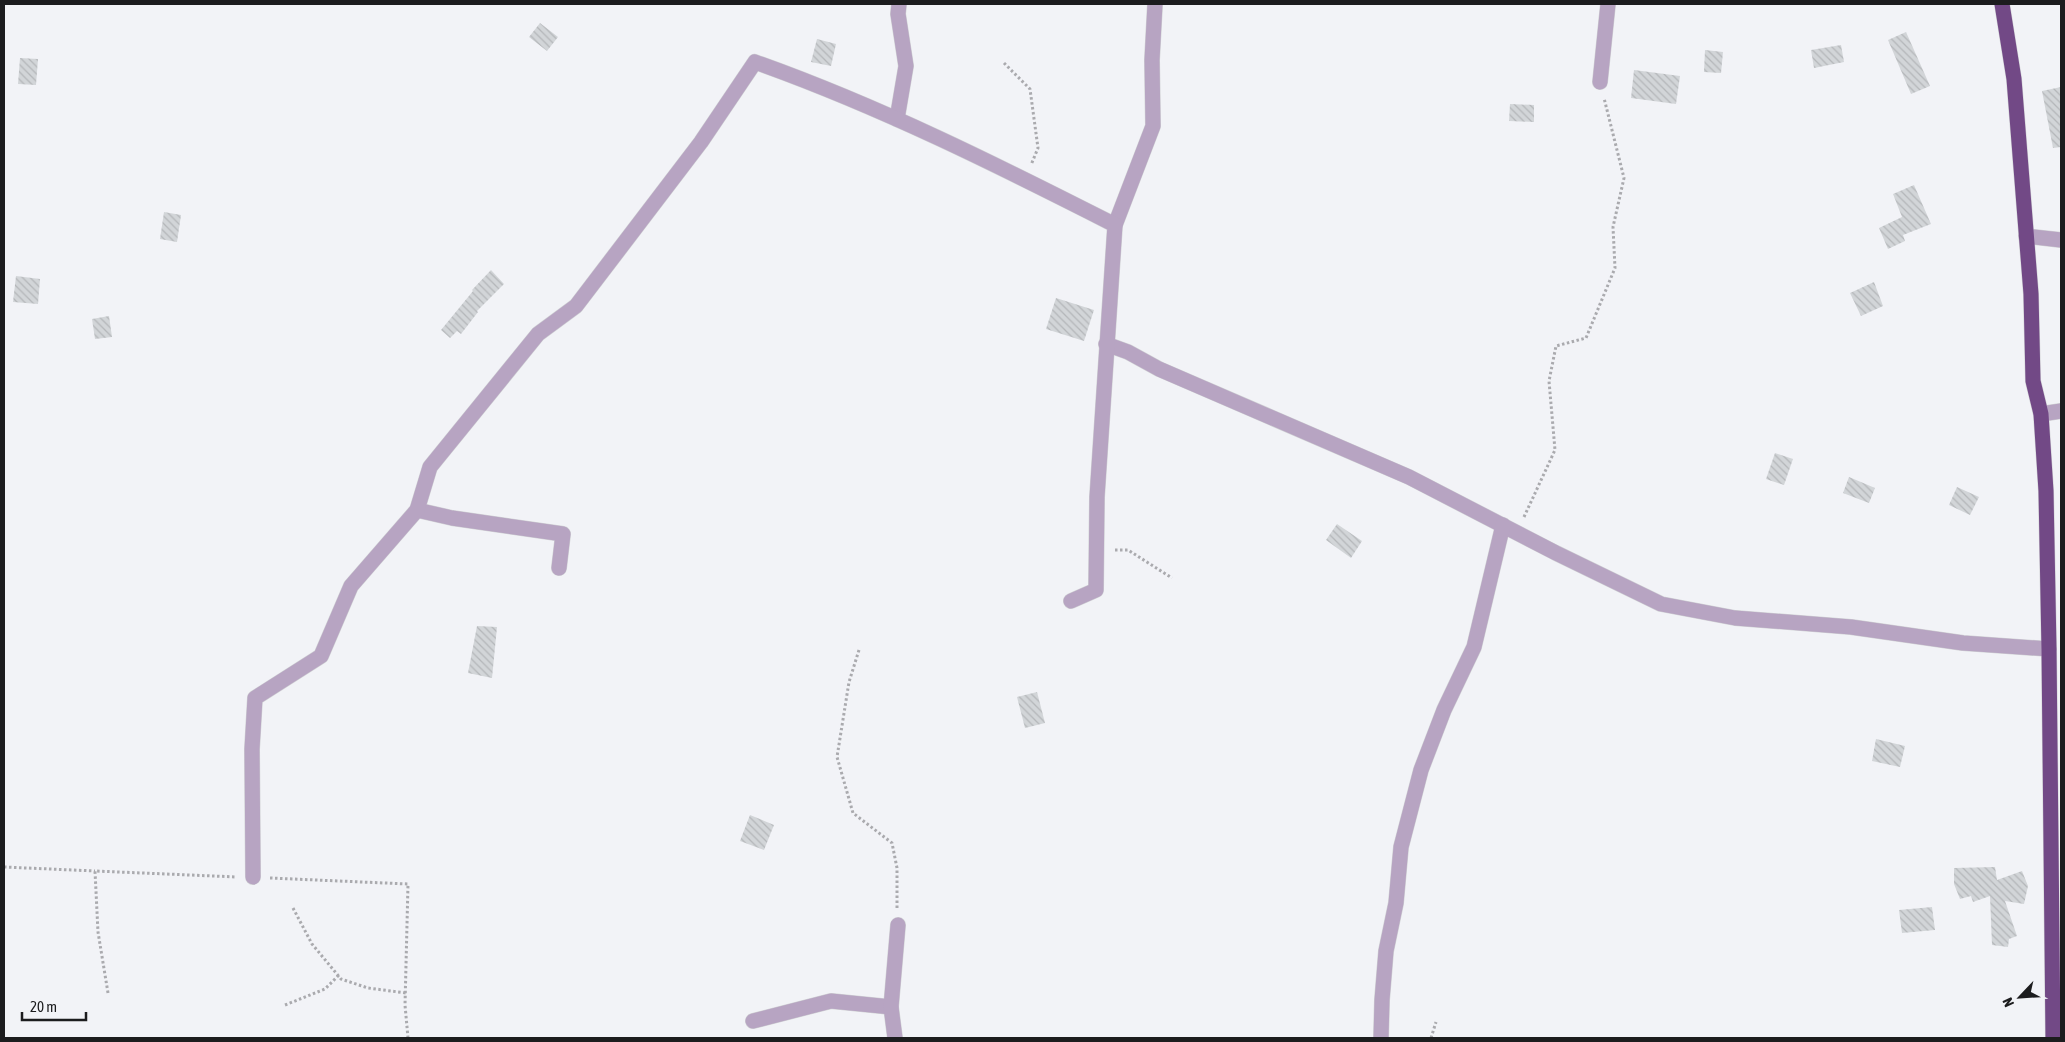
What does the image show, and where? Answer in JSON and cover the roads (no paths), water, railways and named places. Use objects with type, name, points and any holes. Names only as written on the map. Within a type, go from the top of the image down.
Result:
[{"type":"highway","points":[[2002,4],[2014,79],[2031,294],[2033,381],[2041,414],[2046,491],[2053,1038]]},
{"type":"street","points":[[897,119],[906,66],[898,14],[899,4]]},
{"type":"street","points":[[1071,601],[1096,590],[1097,497],[1115,224],[1153,126],[1152,60],[1155,4]]},
{"type":"street","points":[[1600,82],[1608,4]]},
{"type":"street","points":[[253,877],[252,749],[255,698],[322,656],[351,586],[417,510],[430,467],[538,334],[576,306],[650,207],[702,142],[755,62],[801,78],[950,142],[1115,224]]},
{"type":"street","points":[[2026,236],[2061,240]]},
{"type":"street","points":[[1106,344],[1128,352],[1159,369],[1410,477],[1517,533],[1661,604],[1736,618],[1851,627],[1963,643],[2049,649]]},
{"type":"street","points":[[2041,414],[2061,410]]},
{"type":"street","points":[[417,510],[452,518],[562,534],[559,568]]},
{"type":"street","points":[[1381,1038],[1384,971],[1396,903],[1401,846],[1421,770],[1444,710],[1474,648],[1503,525]]},
{"type":"street","points":[[895,1038],[891,1007],[898,925]]},
{"type":"street","points":[[753,1021],[831,1001],[891,1007]]}]
